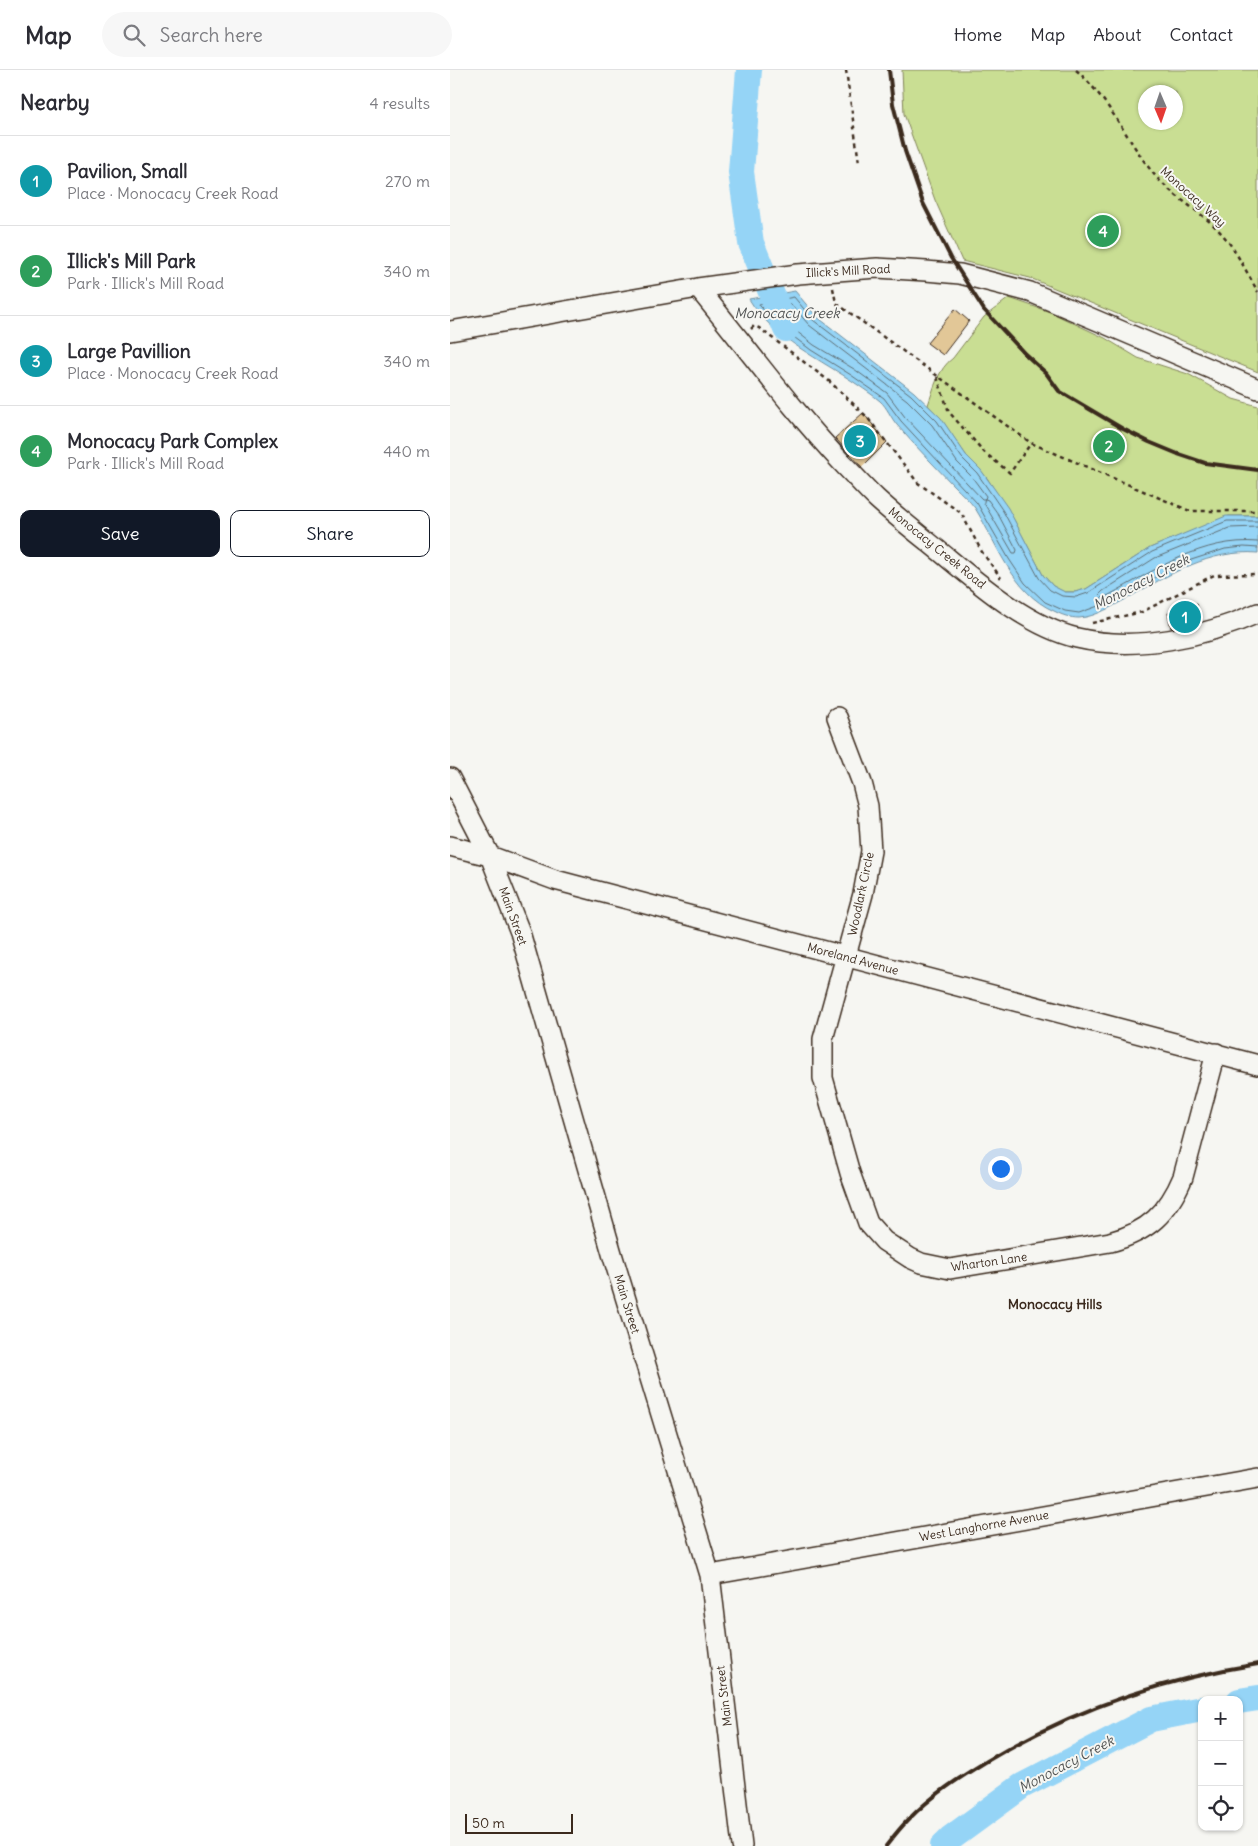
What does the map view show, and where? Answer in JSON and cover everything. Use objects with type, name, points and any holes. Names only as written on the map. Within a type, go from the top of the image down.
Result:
[{"type":"street","name":"Illick's Mill Road","points":[[450,331],[698,288],[798,274],[877,268],[960,274],[1030,292],[1258,389]]},
{"type":"street","name":"Monocacy Creek Road","points":[[698,288],[801,417],[876,498],[962,570],[1020,611],[1052,629],[1075,637],[1089,640],[1133,643],[1192,634],[1232,623],[1258,613]]},
{"type":"street","name":"Woodlark Circle","points":[[837,717],[862,783],[868,806],[871,851],[863,894],[847,957]]},
{"type":"street","name":"Main Street","points":[[450,778],[490,856],[520,932],[613,1258],[710,1575],[742,1846]]},
{"type":"street","name":"Moreland Avenue","points":[[450,846],[490,856],[555,880],[1258,1065]]},
{"type":"street","name":"Wharton Lane","points":[[847,957],[823,1039],[823,1078],[827,1095],[836,1120],[850,1173],[868,1223],[884,1241],[910,1258],[922,1263],[950,1269],[1110,1242],[1128,1238],[1154,1222],[1176,1194],[1183,1177],[1216,1053]]},
{"type":"street","name":"West Langhorne Avenue","points":[[710,1575],[1258,1478]]},
{"type":"path","points":[[846,70],[859,163]]},
{"type":"path","name":"Monocacy Way","points":[[1076,70],[1097,92],[1154,175],[1222,235],[1258,292]]},
{"type":"path","points":[[832,287],[836,303],[1031,443],[1190,511],[1258,511]]},
{"type":"path","points":[[759,328],[835,388],[867,417],[918,484],[961,514],[982,552],[1002,580]]},
{"type":"path","points":[[936,376],[949,412],[984,452],[1010,473],[1031,443]]},
{"type":"path","points":[[1086,624],[1142,612],[1214,575],[1258,574]]},
{"type":"green space","points":[[902,70],[1258,70],[1258,372],[1030,278],[962,261],[935,200],[904,114]]},
{"type":"green space","points":[[1009,298],[1050,312],[1105,338],[1138,358],[1188,374],[1233,399],[1258,406],[1258,516],[1229,516],[1150,548],[1086,589],[1064,592],[1053,586],[1043,575],[1014,520],[987,478],[966,455],[943,422],[928,405],[937,379],[948,362],[984,317]]},
{"type":"water","name":"Monocacy Creek","points":[[795,291],[816,316],[914,392],[941,418],[966,455],[981,470],[1008,508],[1043,575],[1053,586],[1065,592],[1086,589],[1150,548],[1226,516],[1258,516],[1258,553],[1240,553],[1206,559],[1158,581],[1111,607],[1085,617],[1066,616],[1039,603],[1027,592],[1007,566],[975,508],[968,499],[904,433],[882,403],[858,385],[784,337],[759,313],[749,299]]},
{"type":"building","points":[[955,309],[969,321],[943,355],[927,343]]},
{"type":"building","points":[[863,413],[887,442],[862,467],[835,438]]},
{"type":"building","points":[[1197,604],[1201,621],[1171,628],[1168,613]]},
{"type":"waterway","name":"Monocacy Creek","points":[[749,70],[741,172],[751,243],[786,329]]},
{"type":"waterway","name":"Monocacy Creek","points":[[1243,1700],[1258,1698]]},
{"type":"waterway","name":"Monocacy Creek","points":[[943,1846],[951,1838],[1022,1786],[1151,1719],[1198,1710]]},
{"type":"railway","points":[[889,70],[893,104],[905,151],[923,203],[951,258],[984,310],[1025,354],[1046,373],[1059,391],[1123,429],[1149,442],[1205,463],[1258,470]]},
{"type":"railway","points":[[886,1846],[917,1811],[946,1788],[987,1761],[1051,1727],[1084,1712],[1152,1688],[1222,1670],[1258,1664]]},
{"type":"place","name":"Monocacy Park Complex","points":[[1103,231]]},
{"type":"place","name":"Large Pavillion","points":[[860,441]]},
{"type":"place","name":"Illick's Mill Park","points":[[1109,446]]},
{"type":"place","name":"Pavilion, Small","points":[[1185,617]]},
{"type":"district","name":"Monocacy Hills","points":[[1055,1304]]}]
